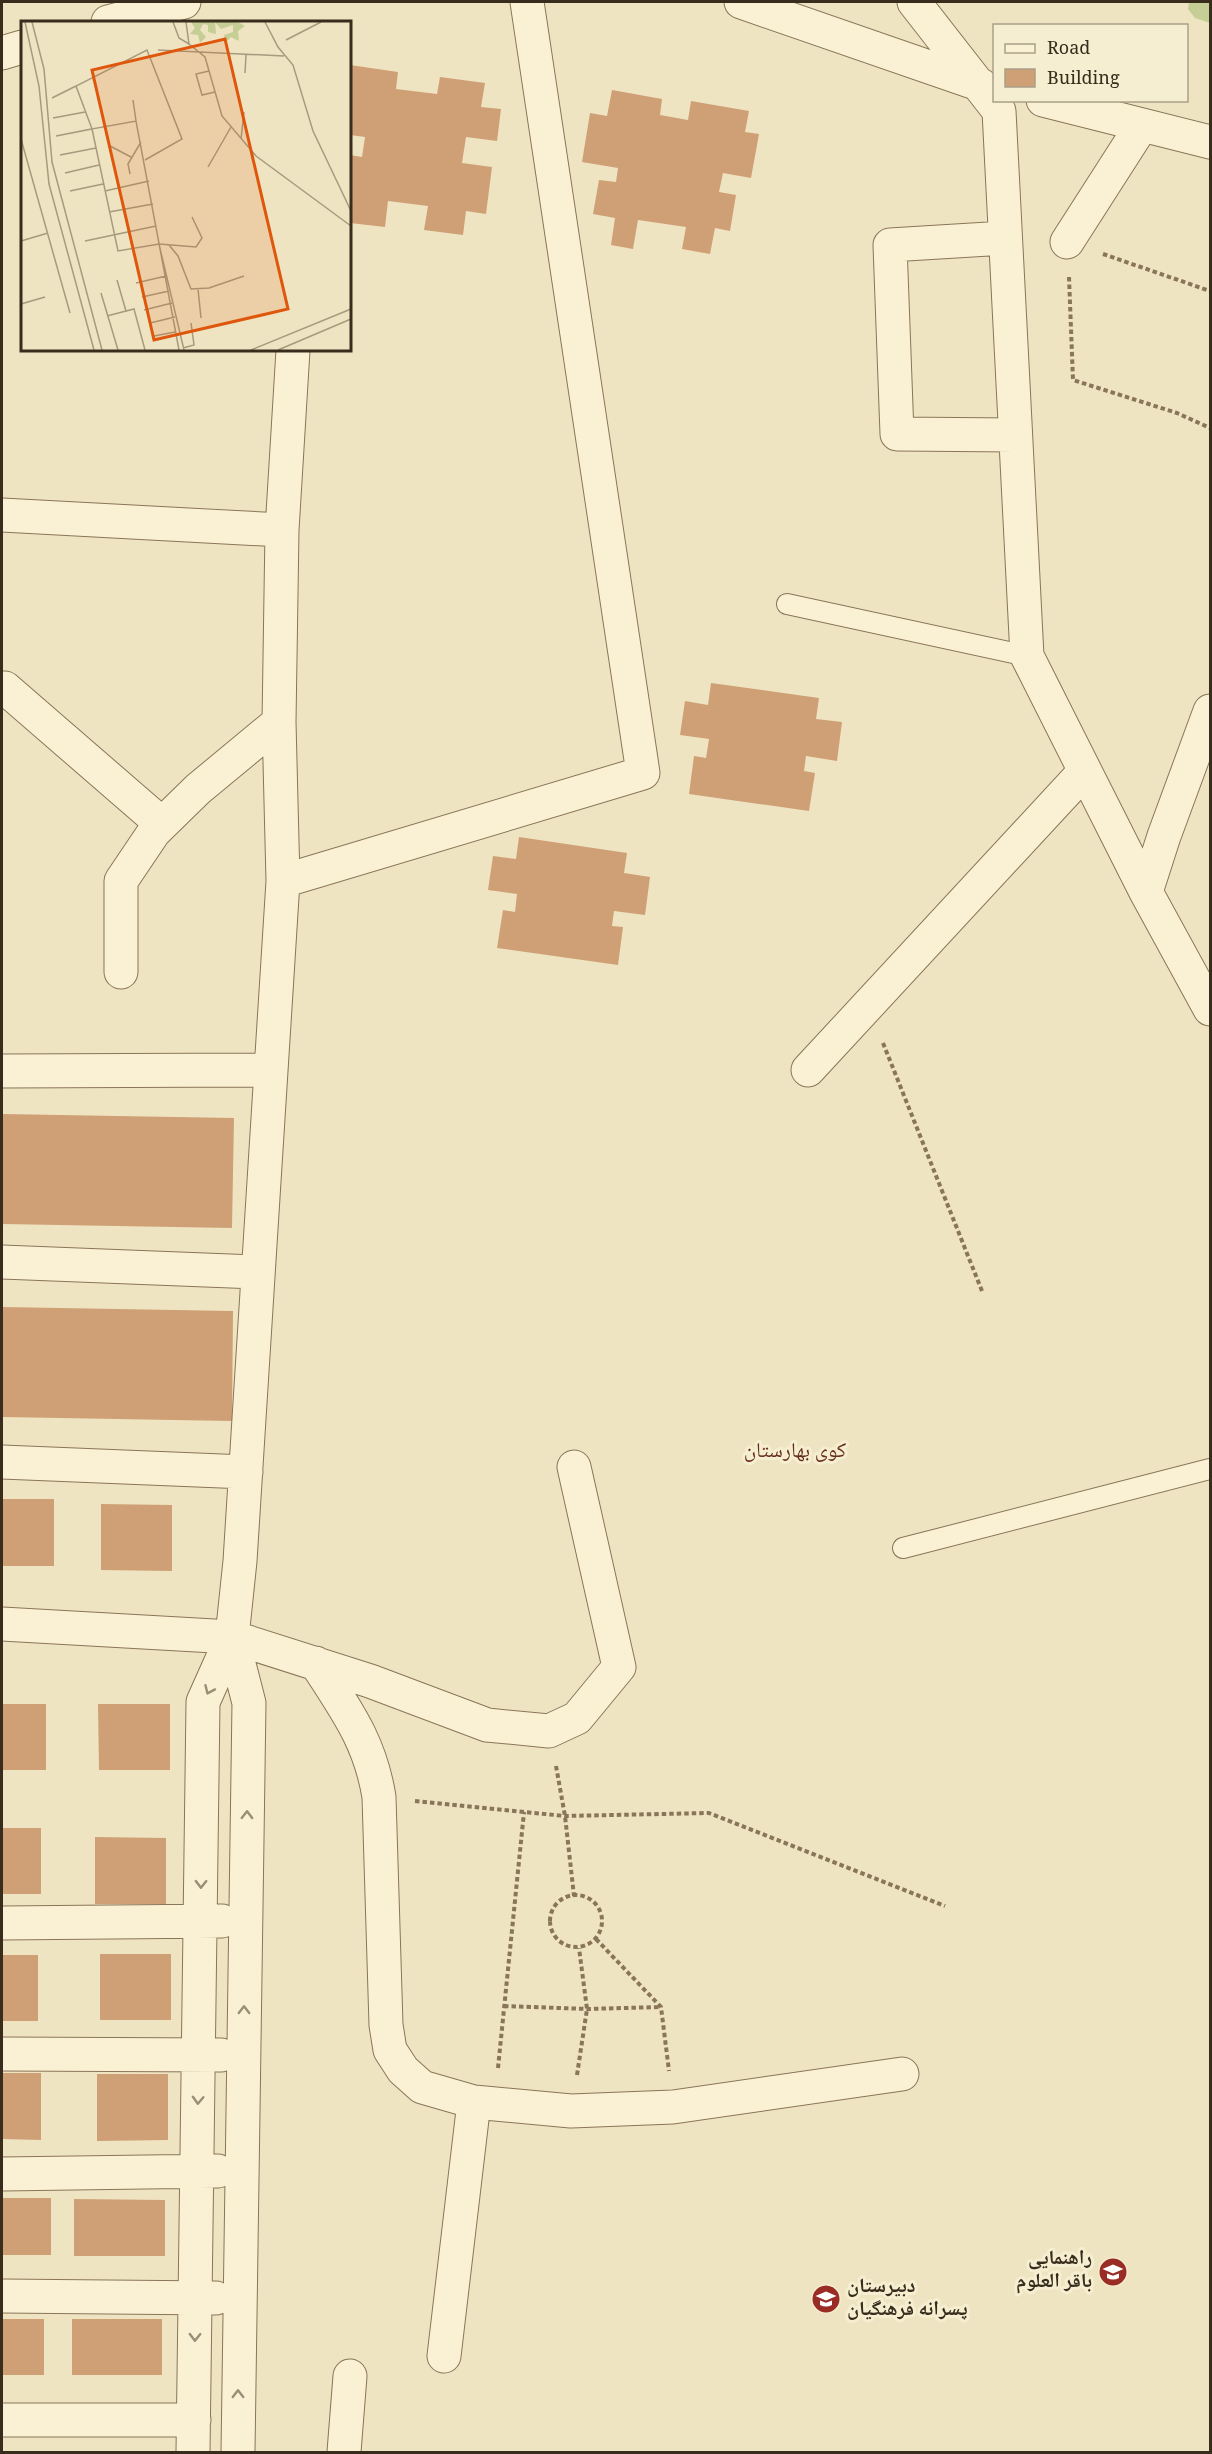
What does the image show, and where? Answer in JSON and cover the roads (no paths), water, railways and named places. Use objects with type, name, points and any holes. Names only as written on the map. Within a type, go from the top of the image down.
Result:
[{"type":"street","points":[[112,21],[184,2]]},
{"type":"street","points":[[283,881],[643,773],[527,2]]},
{"type":"street","points":[[741,2],[986,86]]},
{"type":"street","points":[[914,2],[986,86],[993,99]]},
{"type":"street","points":[[2,53],[21,47]]},
{"type":"street","points":[[994,102],[999,111],[1027,656],[1146,892],[1210,1008]]},
{"type":"street","points":[[1051,102],[1210,142]]},
{"type":"street","points":[[1067,242],[1142,125]]},
{"type":"street","points":[[1005,238],[890,245],[897,434],[1015,435]]},
{"type":"street","points":[[194,2452],[203,1702],[232,1637],[246,1472],[283,881],[279,722],[282,530],[293,351]]},
{"type":"street","points":[[2,515],[282,530]]},
{"type":"street","points":[[4,688],[162,824]]},
{"type":"street","points":[[1146,892],[1210,711]]},
{"type":"street","points":[[121,972],[121,881],[154,832],[198,789],[279,722]]},
{"type":"street","points":[[808,1070],[1084,771]]},
{"type":"street","points":[[2,1071],[271,1070]]},
{"type":"street","points":[[2,1262],[258,1272]]},
{"type":"street","points":[[2,1462],[246,1472]]},
{"type":"street","points":[[2,1624],[232,1637],[316,1663],[487,1725],[549,1731],[577,1718],[619,1667],[574,1467]]},
{"type":"street","points":[[232,1637],[249,1703],[238,2452]]},
{"type":"street","points":[[316,1663],[360,1730],[375,1772],[378,1797],[386,2025],[390,2050],[403,2070],[422,2087],[484,2102],[571,2111],[673,2107],[902,2074]]},
{"type":"street","points":[[2,1923],[245,1920]]},
{"type":"street","points":[[2,2054],[244,2055]]},
{"type":"street","points":[[444,2356],[484,2102]]},
{"type":"street","points":[[2,2174],[241,2171]]},
{"type":"street","points":[[2,2296],[239,2298]]},
{"type":"street","points":[[344,2452],[351,2376]]},
{"type":"street","points":[[3,2420],[194,2420]]},
{"type":"lane","points":[[787,604],[1027,656]]},
{"type":"lane","points":[[903,1548],[1210,1469]]},
{"type":"place","name":"راهنمایی باقر العلوم","points":[[1113,2272]]},
{"type":"place","name":"دبیرستان پسرانه فرهنگیان","points":[[826,2299]]},
{"type":"district","name":"کوی بهارستان","points":[[795,1452]]}]
